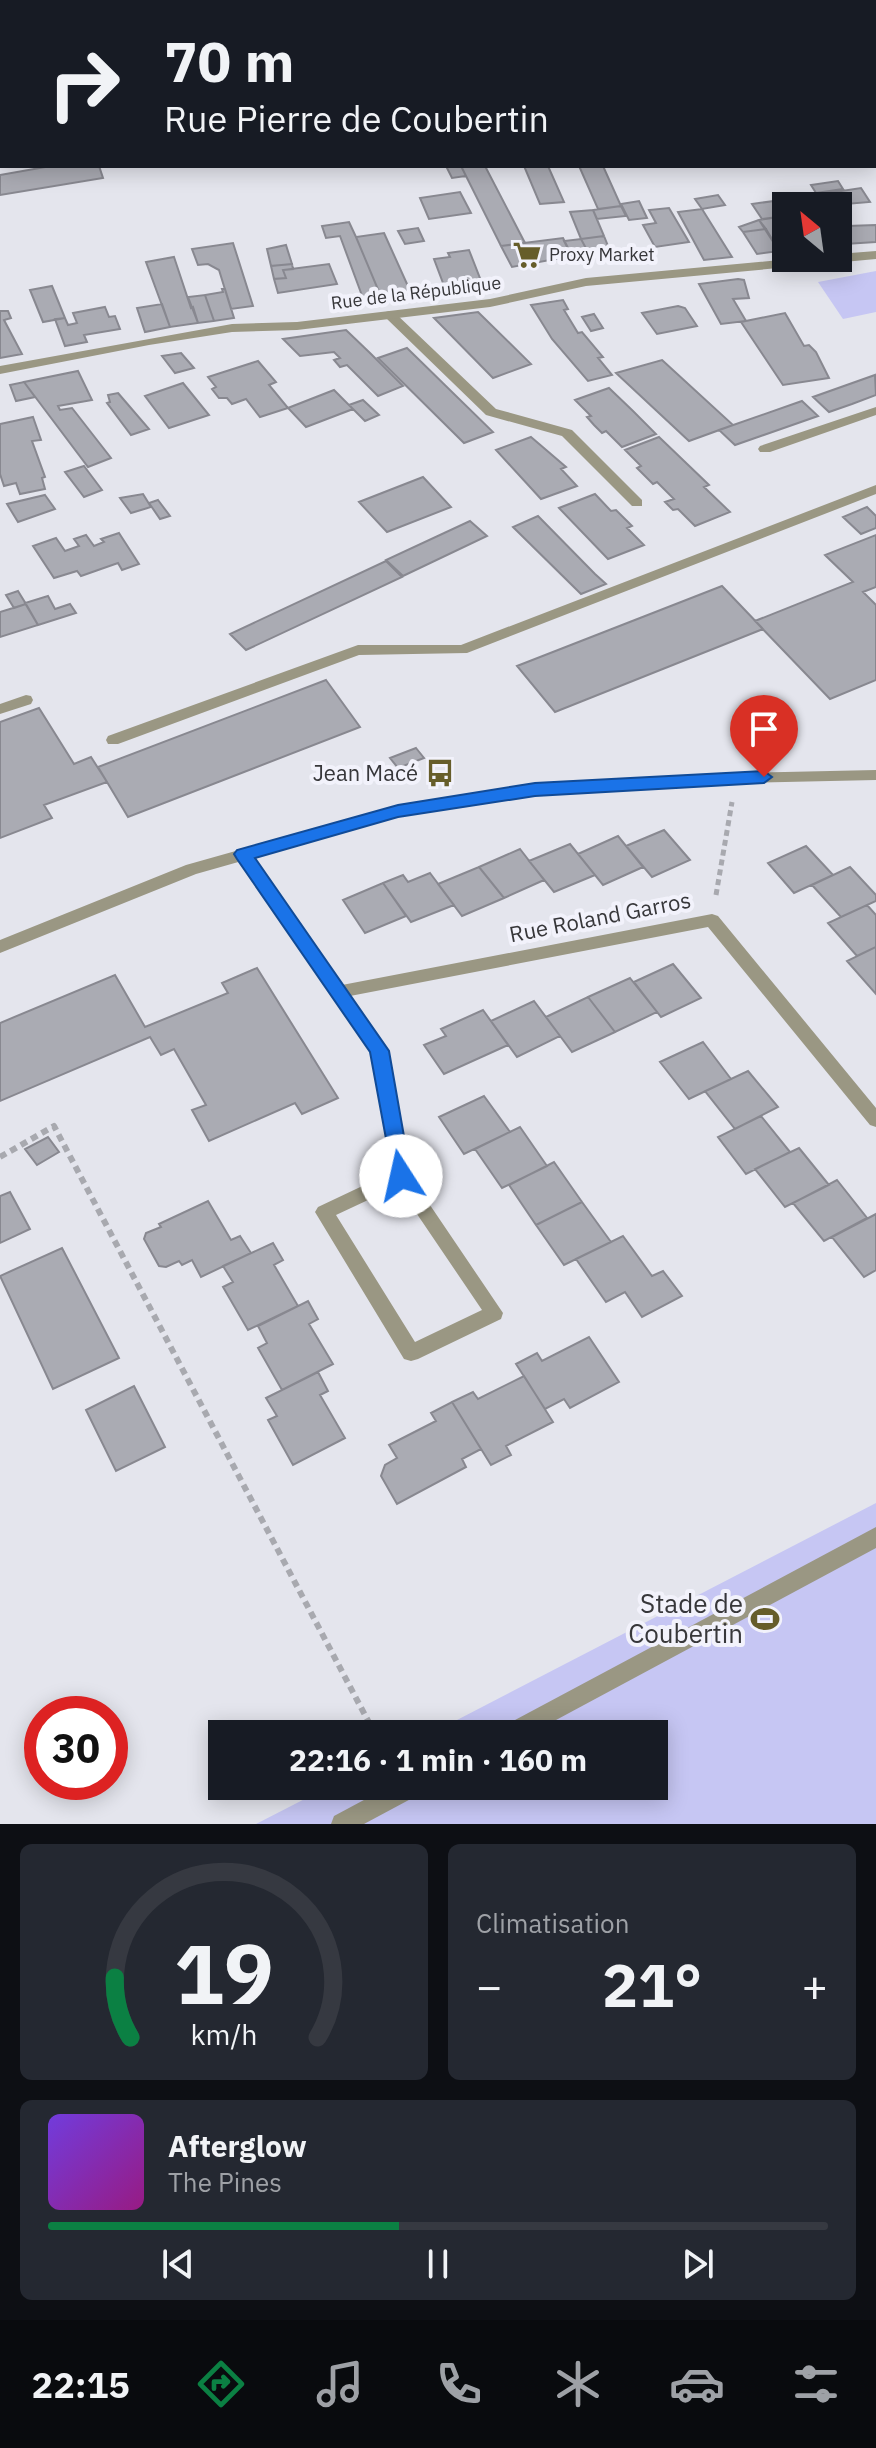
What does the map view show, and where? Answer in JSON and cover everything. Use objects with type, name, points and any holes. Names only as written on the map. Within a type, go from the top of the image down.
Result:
[{"type":"street","name":"Rue de la République","points":[[852,257],[876,255]]},
{"type":"street","name":"Rue de la République","points":[[0,370],[232,328],[297,326],[490,303],[586,282],[772,264]]},
{"type":"street","points":[[390,315],[491,412],[567,433],[637,503]]},
{"type":"street","points":[[765,449],[876,411]]},
{"type":"street","points":[[113,740],[358,650],[462,650],[876,489]]},
{"type":"street","points":[[0,709],[26,700]]},
{"type":"street","points":[[0,947],[192,869],[398,811],[535,789],[736,778],[876,775]]},
{"type":"street","points":[[243,854],[379,1051],[401,1176],[494,1313],[411,1353],[324,1212],[401,1176]]},
{"type":"street","name":"Rue Roland Garros","points":[[338,992],[712,920],[876,1120]]},
{"type":"street","points":[[535,1720],[876,1537]]},
{"type":"street","points":[[342,1824],[386,1800]]},
{"type":"path","points":[[712,920],[736,778]]},
{"type":"path","points":[[0,1157],[54,1126],[368,1720]]},
{"type":"shaded area","points":[[876,271],[876,312],[843,319],[818,282]]},
{"type":"shaded area","name":"Stade de Coubertin","points":[[876,1503],[876,1824],[256,1824],[303,1800],[668,1800],[668,1720],[457,1720]]},
{"type":"building","points":[[40,168],[100,168],[103,178],[0,195],[0,175]]},
{"type":"building","points":[[447,168],[462,168],[466,176],[452,178]]},
{"type":"building","points":[[462,168],[486,168],[525,243],[501,246]]},
{"type":"building","points":[[525,168],[549,168],[564,202],[540,204]]},
{"type":"building","points":[[580,168],[604,168],[621,206],[598,209]]},
{"type":"building","points":[[838,181],[843,189],[815,192],[811,185]]},
{"type":"building","points":[[861,188],[870,202],[852,204],[852,192],[835,192]]},
{"type":"building","points":[[460,192],[471,213],[429,219],[420,198]]},
{"type":"building","points":[[718,195],[725,205],[702,209],[695,199]]},
{"type":"building","points":[[639,201],[647,218],[629,220],[621,204]]},
{"type":"building","points":[[772,201],[772,218],[762,219],[752,204]]},
{"type":"building","points":[[621,206],[626,216],[597,219],[593,210]]},
{"type":"building","points":[[669,208],[689,242],[655,247],[643,225],[656,223],[649,210]]},
{"type":"building","points":[[702,209],[732,257],[704,260],[678,212]]},
{"type":"building","points":[[593,210],[604,236],[581,239],[570,212]]},
{"type":"building","points":[[772,218],[772,240],[759,220]]},
{"type":"building","points":[[759,220],[766,229],[743,232],[739,227]]},
{"type":"building","points":[[349,222],[382,299],[364,301],[340,236],[326,238],[322,226]]},
{"type":"building","points":[[876,225],[876,242],[852,244],[852,226]]},
{"type":"building","points":[[418,228],[424,241],[405,244],[398,231]]},
{"type":"building","points":[[766,229],[772,239],[772,252],[757,254],[743,232]]},
{"type":"building","points":[[384,233],[412,295],[382,299],[356,237]]},
{"type":"building","points":[[604,236],[610,251],[589,254],[581,239]]},
{"type":"building","points":[[563,238],[572,256],[512,267],[501,246]]},
{"type":"building","points":[[581,239],[589,254],[572,256],[564,241]]},
{"type":"building","points":[[233,243],[253,306],[231,309],[219,270],[208,264],[198,265],[192,249]]},
{"type":"building","points":[[286,245],[292,264],[271,266],[267,249]]},
{"type":"building","points":[[469,250],[483,286],[446,291],[434,259]]},
{"type":"building","points":[[174,257],[198,323],[170,327],[146,262]]},
{"type":"building","points":[[292,264],[293,269],[283,270],[286,278],[274,279],[271,266]]},
{"type":"building","points":[[329,264],[337,284],[278,293],[274,279],[286,278],[283,270]]},
{"type":"building","points":[[744,280],[749,298],[733,299],[746,321],[721,324],[699,284]]},
{"type":"building","points":[[52,286],[65,318],[43,322],[30,290]]},
{"type":"building","points":[[222,289],[225,289],[234,318],[214,321],[205,295],[223,292]]},
{"type":"building","points":[[205,295],[214,321],[198,323],[188,297]]},
{"type":"building","points":[[563,300],[568,309],[564,310],[578,333],[582,332],[603,357],[598,358],[612,375],[588,381],[552,339],[531,305]]},
{"type":"building","points":[[162,304],[170,327],[145,332],[137,308]]},
{"type":"building","points":[[678,306],[685,308],[697,326],[657,334],[642,313]]},
{"type":"building","points":[[105,307],[109,317],[115,316],[120,329],[84,335],[87,342],[65,346],[55,319],[65,318],[68,325],[77,323],[73,313]]},
{"type":"building","points":[[0,311],[8,311],[11,318],[4,320],[22,354],[0,358]]},
{"type":"building","points":[[478,312],[531,364],[493,378],[434,318]]},
{"type":"building","points":[[785,313],[804,346],[809,345],[816,352],[829,378],[783,385],[741,322]]},
{"type":"building","points":[[594,314],[603,328],[591,331],[582,317]]},
{"type":"building","points":[[346,330],[403,386],[378,396],[347,365],[340,367],[334,360],[340,358],[334,352],[300,356],[283,339]]},
{"type":"building","points":[[407,348],[493,432],[464,443],[378,358]]},
{"type":"building","points":[[181,353],[194,368],[175,373],[162,356]]},
{"type":"building","points":[[662,360],[733,425],[689,441],[616,373]]},
{"type":"building","points":[[258,361],[276,382],[269,385],[288,408],[260,417],[246,399],[232,404],[227,398],[219,398],[212,389],[216,387],[208,377]]},
{"type":"building","points":[[78,371],[92,400],[58,406],[60,410],[72,408],[111,458],[88,467],[24,382]]},
{"type":"building","points":[[875,375],[876,395],[852,404],[829,412],[813,397]]},
{"type":"building","points":[[24,382],[35,397],[16,401],[10,385]]},
{"type":"building","points":[[183,383],[209,415],[169,428],[145,396]]},
{"type":"building","points":[[609,388],[656,434],[622,447],[606,431],[602,433],[575,400]]},
{"type":"building","points":[[334,390],[353,409],[306,427],[288,408]]},
{"type":"building","points":[[118,393],[149,429],[131,435],[107,403],[110,402],[108,395]]},
{"type":"building","points":[[363,400],[379,415],[365,421],[349,405]]},
{"type":"building","points":[[802,401],[818,416],[735,445],[719,430]]},
{"type":"building","points":[[33,417],[41,440],[32,441],[45,477],[42,478],[45,489],[20,494],[16,483],[4,486],[0,474],[0,424]]},
{"type":"building","points":[[531,437],[566,467],[561,469],[577,486],[541,499],[496,450]]},
{"type":"building","points":[[659,437],[709,485],[704,487],[730,512],[695,526],[678,509],[673,510],[665,502],[674,499],[637,468],[641,466],[625,450]]},
{"type":"building","points":[[84,466],[102,490],[84,497],[65,472]]},
{"type":"building","points":[[423,477],[451,507],[387,532],[359,502]]},
{"type":"building","points":[[143,494],[151,507],[131,513],[120,498]]},
{"type":"building","points":[[595,494],[632,526],[627,528],[644,545],[608,559],[559,508]]},
{"type":"building","points":[[45,495],[55,509],[18,522],[7,504]]},
{"type":"building","points":[[158,500],[170,516],[160,519],[149,503]]},
{"type":"building","points":[[867,507],[876,516],[876,528],[861,534],[843,517]]},
{"type":"building","points":[[538,516],[606,584],[581,594],[513,527]]},
{"type":"building","points":[[470,521],[487,536],[403,576],[386,560]]},
{"type":"building","points":[[119,533],[139,564],[122,570],[118,563],[81,576],[77,571],[54,578],[33,546],[56,538],[65,551],[79,546],[74,539],[86,535],[94,546],[104,542],[101,539]]},
{"type":"building","points":[[876,535],[876,587],[863,592],[876,605],[876,680],[830,699],[755,621],[853,582],[825,555]]},
{"type":"building","points":[[386,561],[402,577],[246,650],[230,634]]},
{"type":"building","points":[[722,586],[763,629],[555,712],[517,666]]},
{"type":"building","points":[[18,591],[26,604],[14,608],[6,595]]},
{"type":"building","points":[[48,596],[55,609],[70,604],[76,613],[38,625],[25,603]]},
{"type":"building","points":[[26,604],[38,625],[0,637],[0,612]]},
{"type":"building","points":[[326,680],[360,727],[128,817],[98,767]]},
{"type":"building","points":[[39,708],[74,764],[91,757],[107,782],[44,805],[52,818],[0,838],[0,722]]},
{"type":"building","points":[[416,748],[424,758],[398,768],[390,758]]},
{"type":"building","points":[[664,830],[690,860],[652,877],[626,846]]},
{"type":"building","points":[[618,836],[643,867],[603,885],[578,854]]},
{"type":"building","points":[[570,844],[595,875],[554,892],[529,861]]},
{"type":"building","points":[[806,846],[833,875],[794,893],[768,863]]},
{"type":"building","points":[[520,849],[544,880],[504,898],[479,867]]},
{"type":"building","points":[[479,867],[504,898],[462,916],[438,884]]},
{"type":"building","points":[[850,867],[876,895],[876,901],[841,917],[812,885]]},
{"type":"building","points":[[430,873],[454,905],[411,922],[383,883],[403,875],[408,882]]},
{"type":"building","points":[[383,883],[406,916],[365,933],[343,900]]},
{"type":"building","points":[[867,905],[876,915],[876,947],[857,956],[828,923]]},
{"type":"building","points":[[876,947],[876,994],[847,961]]},
{"type":"building","points":[[673,964],[701,998],[661,1017],[634,982]]},
{"type":"building","points":[[257,968],[338,1098],[302,1114],[295,1103],[209,1141],[192,1110],[206,1105],[174,1049],[161,1055],[150,1037],[0,1101],[0,1023],[115,975],[145,1027],[228,993],[222,983]]},
{"type":"building","points":[[630,978],[657,1012],[615,1032],[588,997]]},
{"type":"building","points":[[588,997],[615,1032],[572,1052],[546,1017]]},
{"type":"building","points":[[534,1001],[560,1036],[517,1057],[491,1021]]},
{"type":"building","points":[[483,1010],[508,1045],[444,1074],[424,1045],[446,1036],[441,1029]]},
{"type":"building","points":[[703,1042],[731,1079],[689,1099],[660,1062]]},
{"type":"building","points":[[748,1071],[778,1107],[735,1129],[705,1091]]},
{"type":"building","points":[[484,1096],[510,1132],[464,1154],[439,1117]]},
{"type":"building","points":[[761,1116],[790,1152],[746,1174],[718,1137]]},
{"type":"building","points":[[520,1127],[547,1166],[502,1188],[475,1149]]},
{"type":"building","points":[[48,1137],[59,1152],[37,1165],[25,1149]]},
{"type":"building","points":[[799,1148],[829,1185],[785,1207],[755,1169]]},
{"type":"building","points":[[554,1162],[582,1202],[536,1225],[509,1185]]},
{"type":"building","points":[[837,1180],[867,1218],[824,1241],[793,1203]]},
{"type":"building","points":[[10,1192],[30,1229],[0,1243],[0,1196]]},
{"type":"building","points":[[208,1201],[231,1240],[240,1236],[251,1253],[201,1277],[192,1260],[182,1265],[179,1261],[166,1267],[159,1266],[144,1239],[146,1233]]},
{"type":"building","points":[[582,1202],[611,1242],[564,1265],[536,1225]]},
{"type":"building","points":[[876,1214],[876,1270],[864,1277],[832,1237]]},
{"type":"building","points":[[623,1236],[652,1276],[663,1271],[682,1296],[642,1317],[625,1292],[606,1302],[576,1259]]},
{"type":"building","points":[[273,1243],[283,1260],[274,1265],[298,1306],[248,1330],[223,1287],[233,1282],[223,1266]]},
{"type":"building","points":[[62,1248],[119,1358],[53,1389],[0,1276]]},
{"type":"building","points":[[308,1301],[318,1319],[309,1324],[333,1364],[282,1390],[258,1348],[267,1343],[258,1326]]},
{"type":"building","points":[[589,1337],[619,1382],[570,1408],[564,1399],[545,1409],[516,1364],[537,1353],[542,1361]]},
{"type":"building","points":[[318,1372],[328,1391],[320,1395],[345,1438],[293,1465],[268,1420],[277,1416],[266,1398]]},
{"type":"building","points":[[524,1376],[553,1422],[506,1446],[511,1455],[491,1465],[452,1402],[473,1392],[478,1399]]},
{"type":"building","points":[[134,1386],[165,1447],[116,1471],[86,1410]]},
{"type":"building","points":[[452,1402],[481,1449],[462,1459],[466,1467],[397,1504],[381,1476],[385,1465],[397,1458],[389,1445],[436,1421],[431,1413]]},
{"type":"place","name":"Proxy Market","points":[[527,255]]},
{"type":"place","name":"Jean Macé","points":[[440,773]]},
{"type":"place","name":"Stade de Coubertin","points":[[765,1619]]},
{"type":"route","points":[[401,1176],[379,1051],[243,854],[398,811],[535,789],[764,777]]}]
